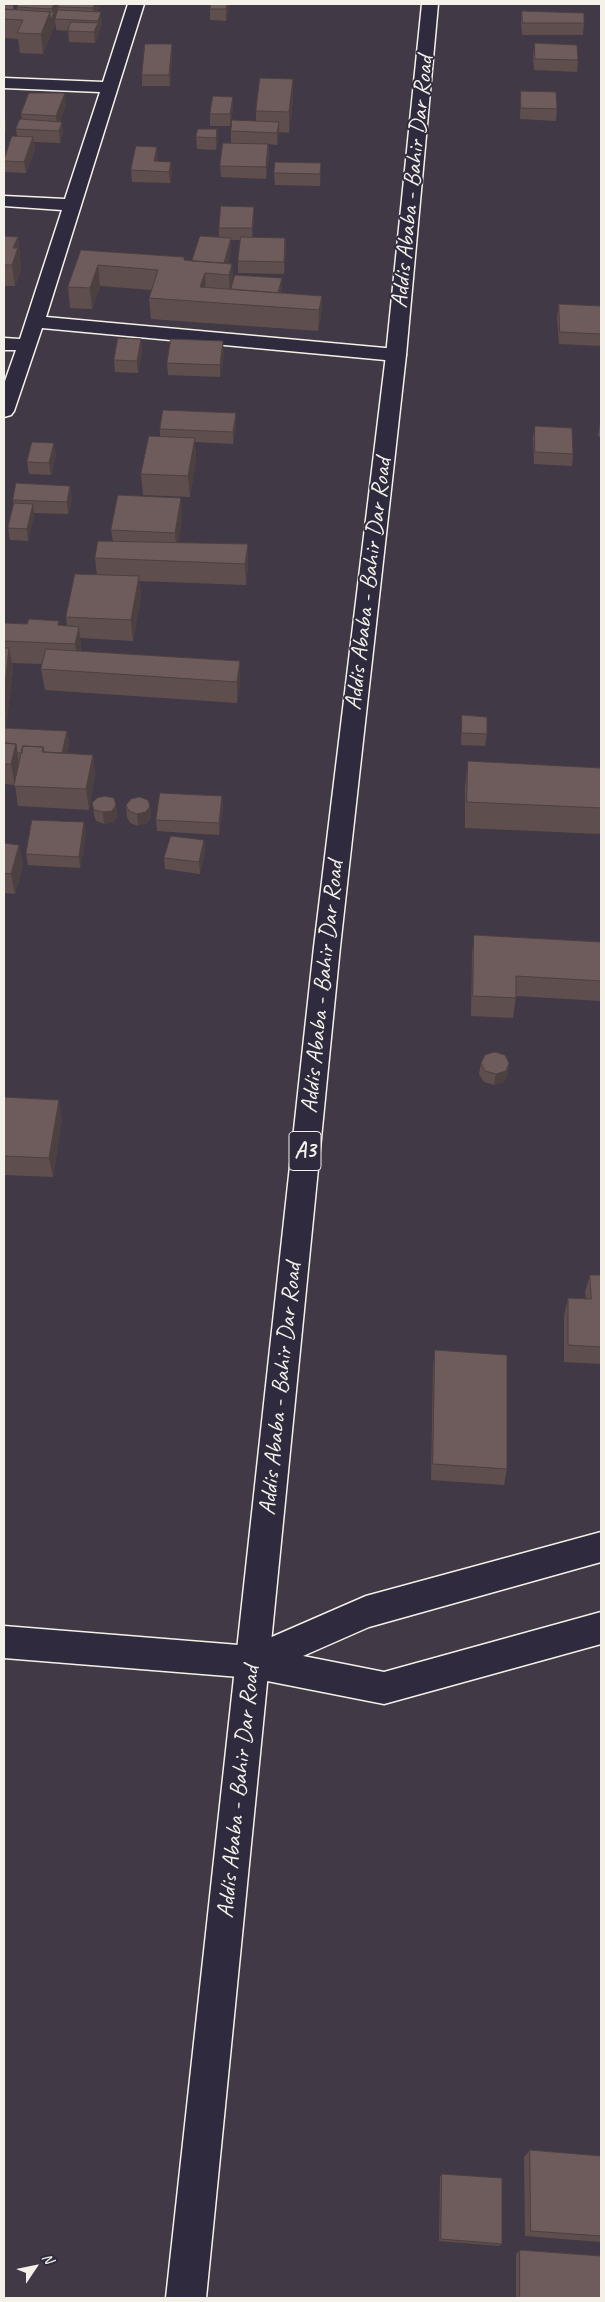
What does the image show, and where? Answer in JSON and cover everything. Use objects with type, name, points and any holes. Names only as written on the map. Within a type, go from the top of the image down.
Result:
[{"type":"main road","points":[[4,411],[35,322],[136,4]]},
{"type":"main road","name":"Addis Ababa - Bahir Dar Road","points":[[186,2298],[326,957],[396,355],[430,4]]},
{"type":"main road","points":[[4,83],[110,87]]},
{"type":"main road","points":[[4,201],[72,205]]},
{"type":"main road","points":[[35,322],[396,355]]},
{"type":"main road","points":[[4,344],[27,346]]},
{"type":"main road","points":[[252,1662],[366,1612],[601,1548]]},
{"type":"main road","points":[[4,1642],[252,1662],[384,1688],[601,1628]]},
{"type":"building","points":[[19,4],[54,4],[52,9],[17,7]]},
{"type":"building","points":[[59,4],[95,4],[93,8],[58,7]]},
{"type":"building","points":[[211,4],[227,4],[226,9],[210,9]]},
{"type":"building","points":[[4,5],[14,5],[13,10],[4,9]]},
{"type":"building","points":[[4,9],[50,12],[41,34],[17,33],[23,20],[4,19]]},
{"type":"building","points":[[58,10],[101,12],[98,21],[55,19]]},
{"type":"building","points":[[522,11],[584,13],[584,23],[523,23]]},
{"type":"building","points":[[50,12],[54,12],[51,20]]},
{"type":"building","points":[[71,22],[98,23],[94,32],[68,31]]},
{"type":"building","points":[[535,43],[577,45],[578,60],[535,59]]},
{"type":"building","points":[[145,44],[172,44],[169,75],[142,75]]},
{"type":"building","points":[[260,78],[293,79],[289,112],[256,111]]},
{"type":"building","points":[[521,91],[556,92],[557,109],[521,108]]},
{"type":"building","points":[[29,93],[65,93],[56,116],[21,114]]},
{"type":"building","points":[[213,96],[233,97],[230,114],[210,114]]},
{"type":"building","points":[[20,119],[62,122],[59,131],[16,129]]},
{"type":"building","points":[[232,120],[279,122],[277,133],[231,131]]},
{"type":"building","points":[[198,129],[217,129],[216,138],[196,137]]},
{"type":"building","points":[[12,136],[33,137],[24,162],[4,161]]},
{"type":"building","points":[[223,143],[268,144],[266,167],[220,166]]},
{"type":"building","points":[[136,146],[157,147],[154,161],[171,162],[169,172],[131,170]]},
{"type":"building","points":[[275,162],[321,163],[320,174],[274,173]]},
{"type":"building","points":[[221,206],[254,207],[252,228],[219,228]]},
{"type":"building","points":[[4,236],[18,237],[13,248],[18,248],[12,265],[4,265]]},
{"type":"building","points":[[200,236],[231,238],[224,263],[192,261]]},
{"type":"building","points":[[241,237],[285,238],[284,262],[238,261]]},
{"type":"building","points":[[81,250],[184,257],[184,260],[232,264],[229,275],[205,273],[200,287],[322,296],[319,310],[149,298],[158,270],[98,265],[90,288],[68,287]]},
{"type":"building","points":[[235,275],[282,278],[278,293],[231,289]]},
{"type":"building","points":[[559,304],[601,306],[601,334],[560,332]]},
{"type":"building","points":[[118,338],[141,339],[137,361],[114,360]]},
{"type":"building","points":[[171,339],[223,341],[220,365],[167,363]]},
{"type":"building","points":[[163,410],[236,413],[233,432],[160,429]]},
{"type":"building","points":[[535,426],[572,428],[573,454],[535,452]]},
{"type":"building","points":[[149,436],[195,438],[188,476],[141,474]]},
{"type":"building","points":[[32,442],[54,443],[49,463],[27,462]]},
{"type":"building","points":[[16,483],[70,486],[67,502],[13,500]]},
{"type":"building","points":[[118,495],[181,498],[175,533],[111,530]]},
{"type":"building","points":[[14,503],[33,504],[27,529],[8,528]]},
{"type":"building","points":[[98,541],[248,544],[245,564],[95,558]]},
{"type":"building","points":[[75,574],[139,576],[131,620],[66,617]]},
{"type":"building","points":[[29,619],[59,621],[58,625],[79,627],[75,644],[4,641],[4,623],[27,624]]},
{"type":"building","points":[[4,648],[9,648],[4,694]]},
{"type":"building","points":[[46,649],[240,661],[237,682],[41,669]]},
{"type":"building","points":[[462,715],[487,717],[487,734],[462,733]]},
{"type":"building","points":[[4,728],[67,731],[62,753],[44,752],[43,747],[23,746],[22,753],[17,753],[16,744],[4,743]]},
{"type":"building","points":[[4,743],[16,744],[11,764],[4,764]]},
{"type":"building","points":[[23,746],[43,747],[42,752],[93,755],[86,789],[14,786]]},
{"type":"building","points":[[468,761],[601,768],[601,808],[467,802]]},
{"type":"building","points":[[160,793],[222,796],[219,823],[156,820]]},
{"type":"building","points":[[105,796],[114,798],[116,805],[112,811],[94,810],[92,803],[97,798]]},
{"type":"building","points":[[140,797],[148,800],[150,806],[146,812],[137,814],[129,811],[126,805],[131,799]]},
{"type":"building","points":[[32,820],[84,822],[79,857],[26,854]]},
{"type":"building","points":[[171,836],[204,840],[199,862],[164,858]]},
{"type":"building","points":[[4,843],[19,845],[11,874],[4,873]]},
{"type":"building","points":[[474,935],[601,942],[601,981],[516,976],[516,998],[473,996]]},
{"type":"building","points":[[495,1052],[505,1055],[509,1063],[506,1071],[496,1074],[485,1071],[481,1063],[485,1055]]},
{"type":"building","points":[[4,1097],[59,1100],[49,1158],[4,1156]]},
{"type":"building","points":[[590,1275],[601,1275],[601,1347],[568,1345],[568,1298],[591,1299]]},
{"type":"building","points":[[435,1350],[507,1355],[507,1469],[433,1464]]},
{"type":"building","points":[[530,2150],[601,2156],[601,2236],[531,2231]]},
{"type":"building","points":[[442,2174],[502,2178],[502,2244],[441,2239]]},
{"type":"building","points":[[520,2250],[601,2256],[601,2298],[520,2298]]}]
